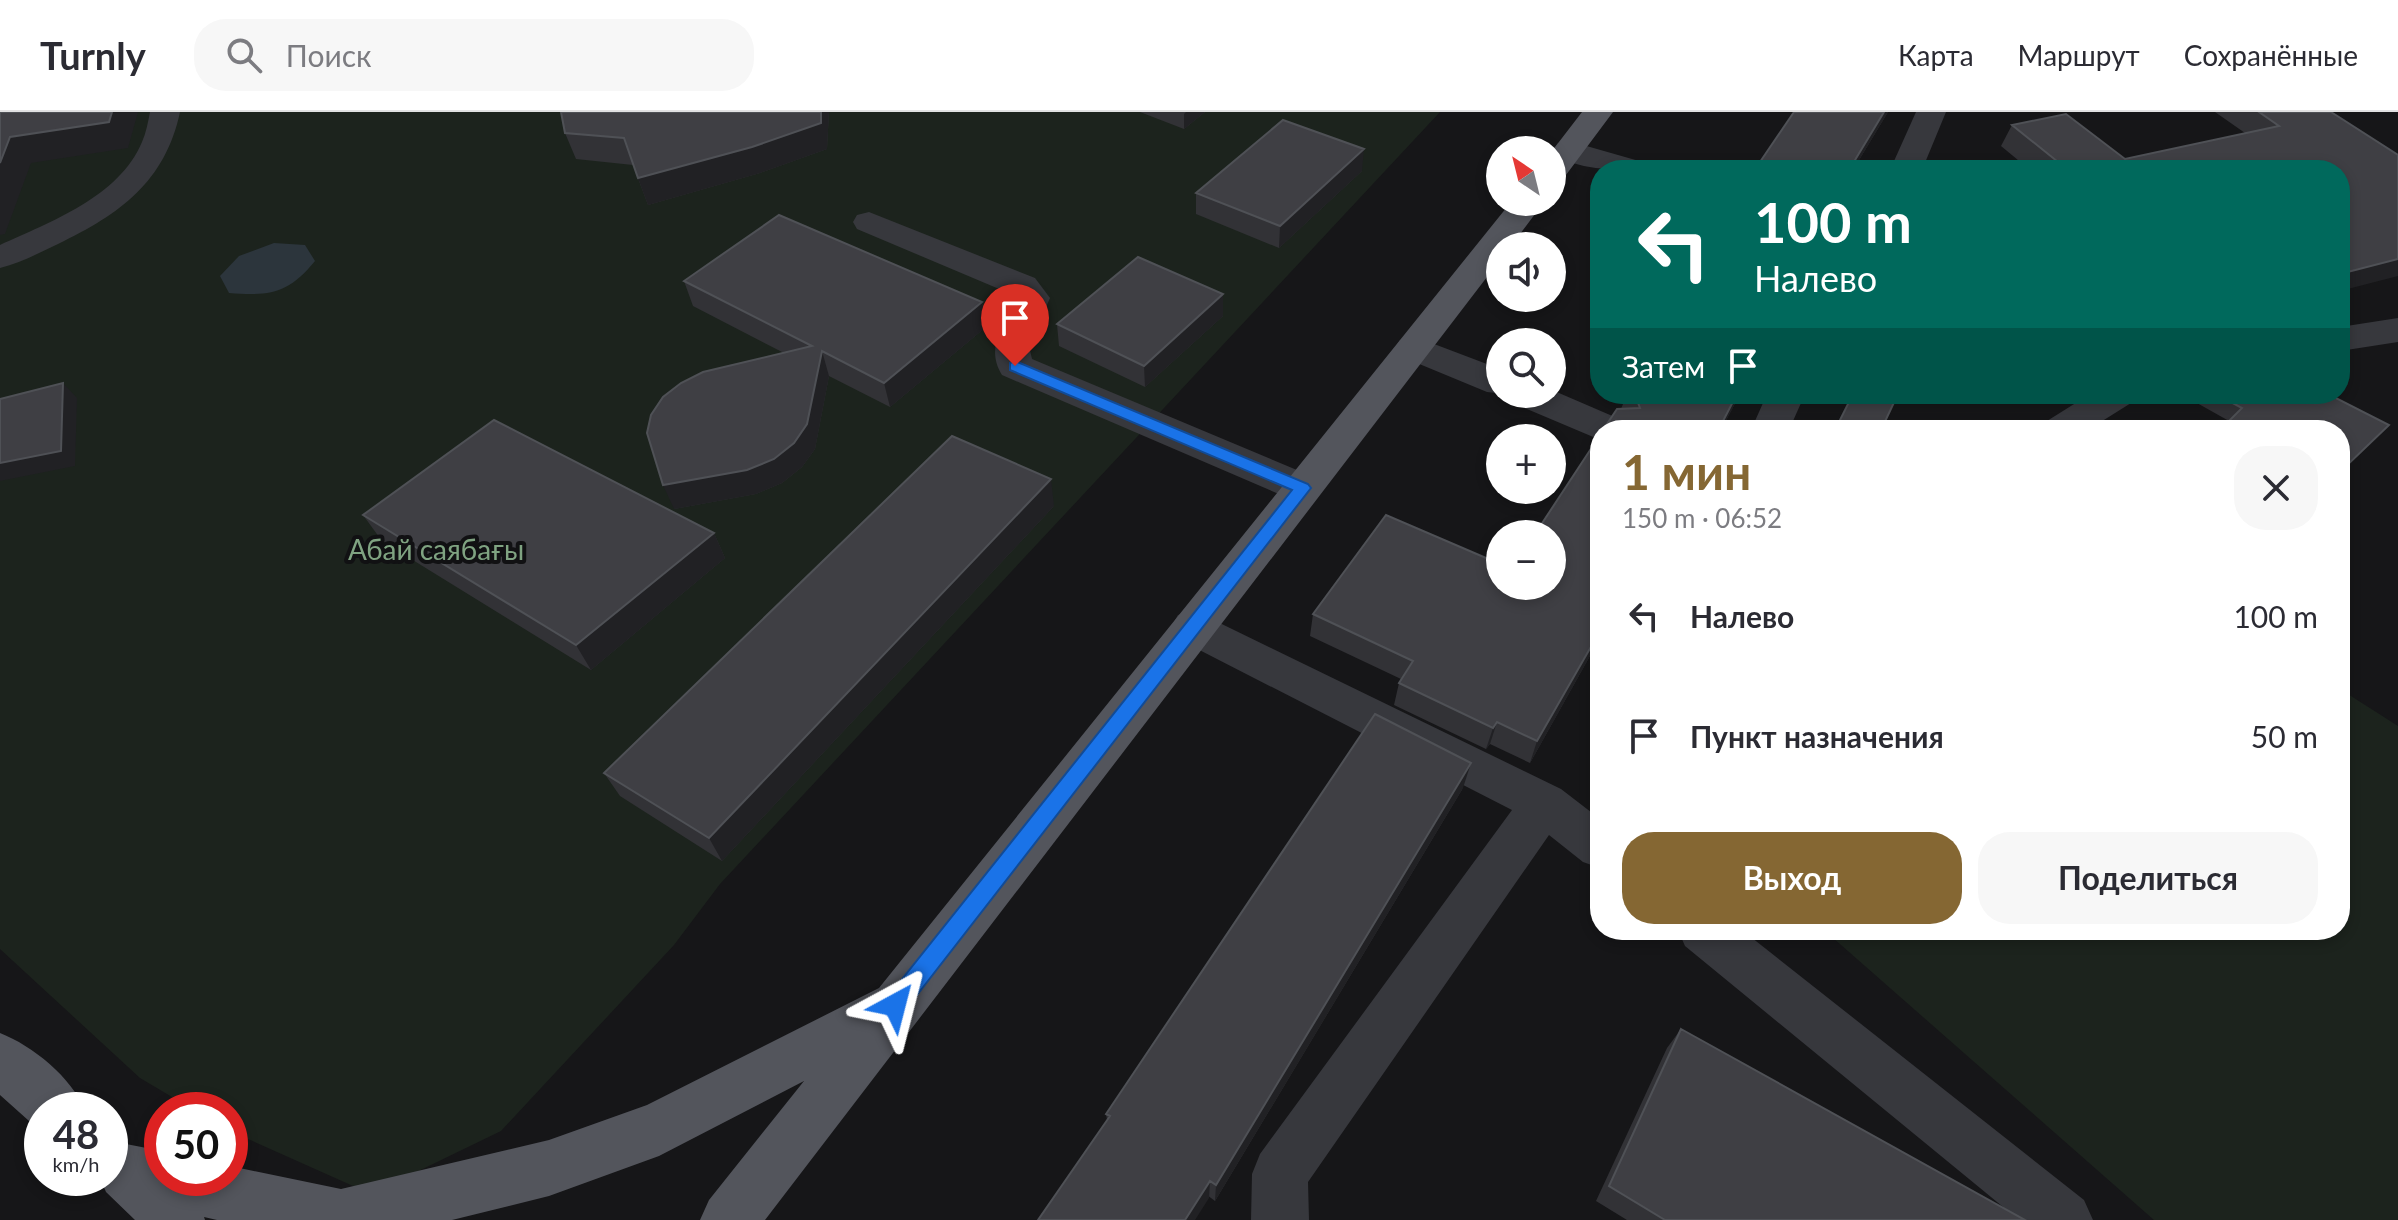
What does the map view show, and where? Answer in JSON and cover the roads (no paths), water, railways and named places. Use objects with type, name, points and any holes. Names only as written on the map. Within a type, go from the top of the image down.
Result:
[{"type":"main road","points":[[1566,154],[1598,112]]},
{"type":"main road","points":[[735,1215],[895,1005],[1517,216]]},
{"type":"main road","points":[[128,1167],[341,1218],[549,1168],[659,1128],[895,1005]]},
{"type":"main road","points":[[0,1059],[37,1092]]},
{"type":"main road","points":[[128,1174],[176,1220]]},
{"type":"street","points":[[0,258],[87,213],[140,176],[158,144],[165,112]]},
{"type":"street","points":[[1910,160],[1931,112]]},
{"type":"street","points":[[1566,162],[1590,165]]},
{"type":"street","points":[[869,222],[1023,286],[1033,298],[1011,346],[1015,366],[1302,488]]},
{"type":"street","points":[[0,268],[0,287]]},
{"type":"street","points":[[2350,337],[2398,330]]},
{"type":"street","points":[[1413,348],[1486,377]]},
{"type":"street","points":[[2076,420],[2102,404]]},
{"type":"street","points":[[1559,408],[1590,421]]},
{"type":"street","points":[[1193,627],[1544,803],[1590,839]]},
{"type":"street","points":[[1280,1220],[1280,1174],[1544,803]]},
{"type":"street","points":[[1715,940],[2064,1220]]},
{"type":"park label","name":"Абай саябағы","points":[[436,549]]}]
